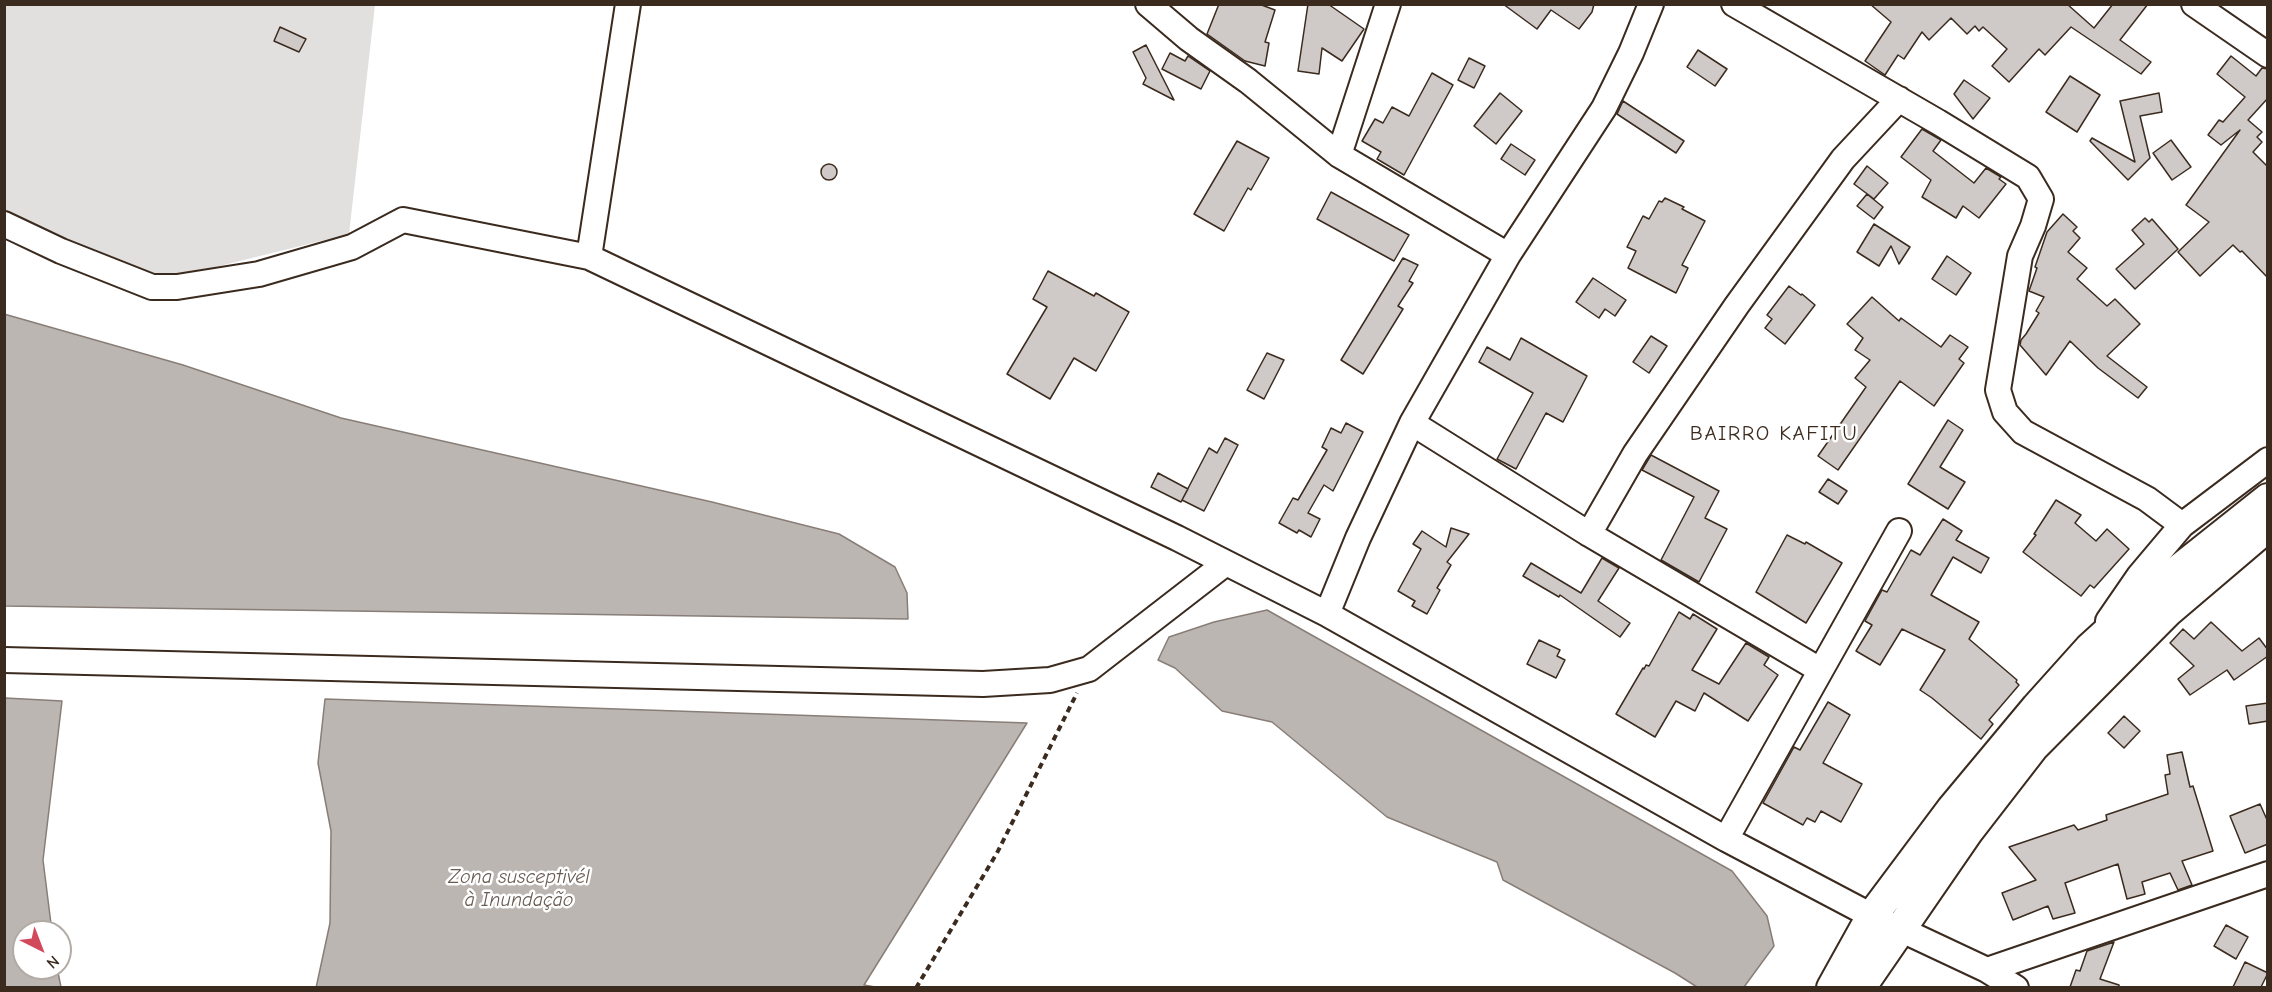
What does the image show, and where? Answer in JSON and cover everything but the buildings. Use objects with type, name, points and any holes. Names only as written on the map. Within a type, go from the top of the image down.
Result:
[{"type":"main road","points":[[1832,987],[1872,916],[1953,809],[2037,707],[2090,648],[2156,588],[2268,499]]},
{"type":"main road","points":[[1860,987],[1968,831],[2033,747],[2168,611],[2268,526]]},
{"type":"street","points":[[589,257],[628,4]]},
{"type":"street","points":[[1148,4],[1189,39],[1248,81],[1339,155],[1508,255]]},
{"type":"street","points":[[1339,155],[1388,4]]},
{"type":"street","points":[[1327,614],[1358,538],[1412,423],[1508,255],[1604,108],[1631,53],[1651,4]]},
{"type":"street","points":[[1734,4],[1899,99],[2028,177],[2041,199],[2033,226],[2020,256],[1998,390],[2005,412],[2023,432],[2147,499],[2182,525]]},
{"type":"street","points":[[2194,4],[2268,55]]},
{"type":"street","points":[[1589,534],[1635,454],[1737,304],[1844,159],[1899,99]]},
{"type":"street","points":[[4,224],[61,251],[152,287],[177,287],[258,274],[352,247],[403,220],[589,257],[1226,563],[1327,614],[1726,839],[1872,916],[1987,970],[2016,987]]},
{"type":"street","points":[[1412,423],[1589,534],[1820,670]]},
{"type":"street","points":[[2090,648],[2139,576],[2182,525],[2268,460]]},
{"type":"street","points":[[1726,839],[1899,531]]},
{"type":"street","points":[[4,660],[983,684],[1050,680],[1089,669],[1226,563]]},
{"type":"street","points":[[1987,970],[2268,874]]},
{"type":"path","points":[[916,987],[997,853],[1089,669]]},
{"type":"shaded area","points":[[4,5],[375,5],[349,234],[163,280],[5,222]]},
{"type":"water","points":[[4,314],[183,365],[341,418],[712,502],[839,534],[895,567],[907,593],[908,619],[5,606]]},
{"type":"water","points":[[1267,610],[1732,871],[1767,916],[1774,946],[1744,987],[1697,987],[1503,880],[1497,862],[1387,817],[1272,722],[1222,711],[1175,668],[1158,660],[1169,637],[1214,622]]},
{"type":"water","points":[[5,698],[62,701],[43,860],[50,920],[12,920],[12,980],[60,980],[61,987],[5,987]]},
{"type":"water","name":"Zona susceptivél à Inundação","points":[[325,699],[1027,723],[864,985],[875,987],[316,988],[330,923],[331,831],[318,763]]},
{"type":"district","name":"BAIRRO KAFITU","points":[[1774,434]]}]
